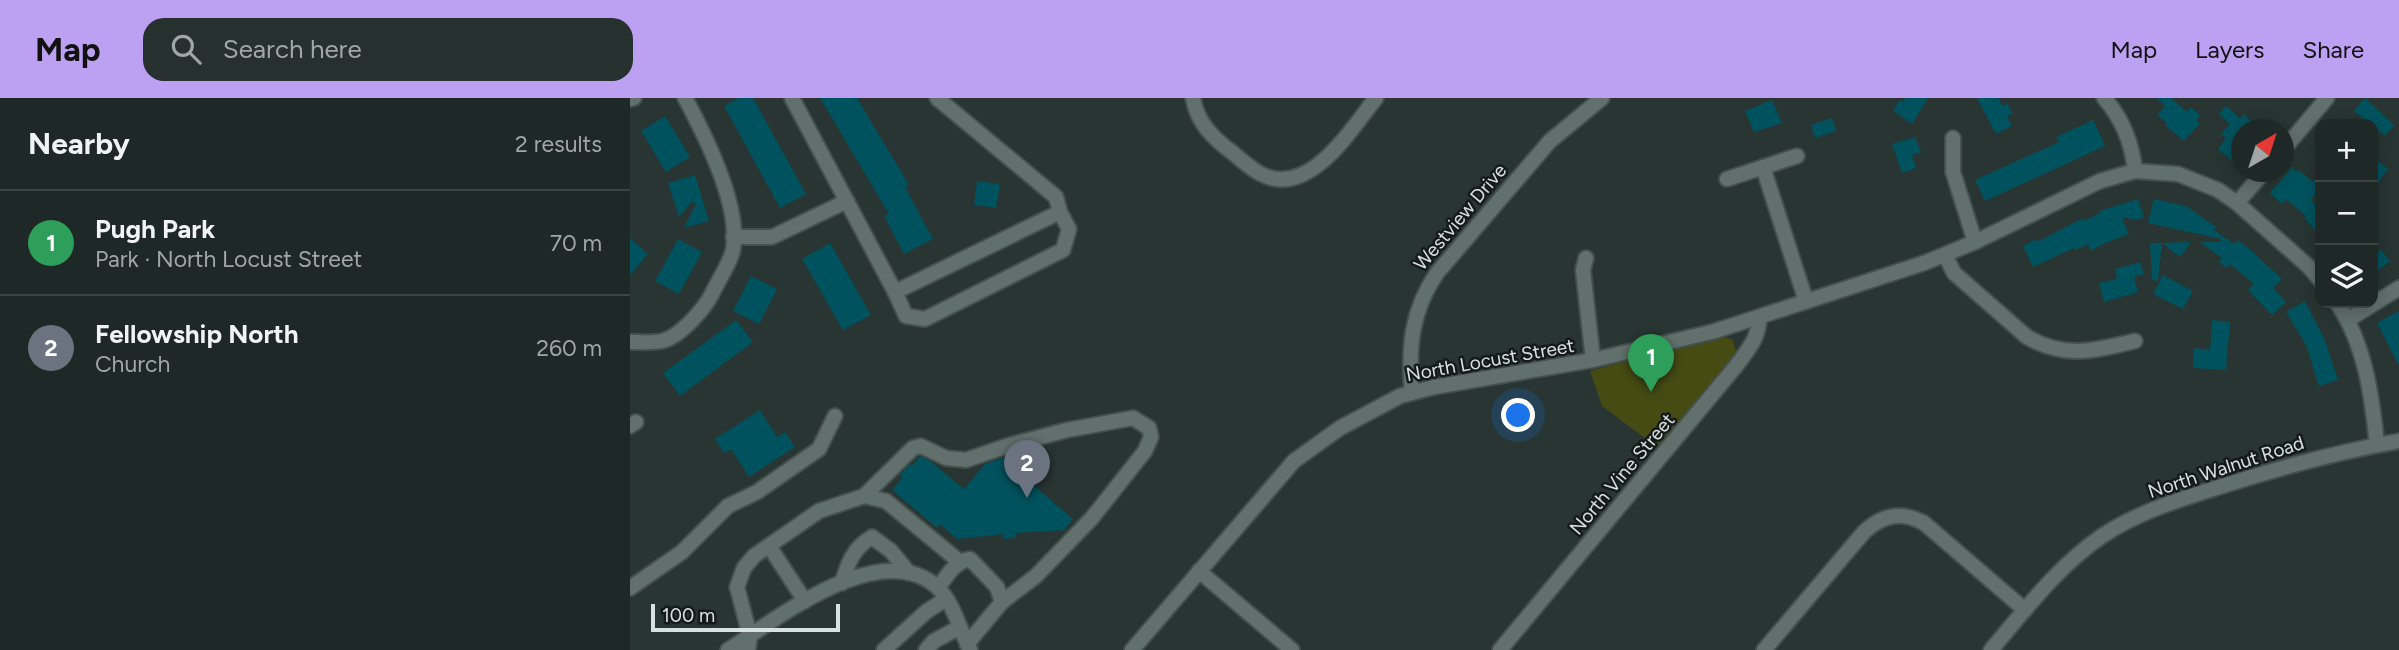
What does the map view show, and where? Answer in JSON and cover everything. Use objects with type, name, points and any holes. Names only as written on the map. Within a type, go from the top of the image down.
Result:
[{"type":"street","points":[[630,342],[664,341],[685,327],[706,306],[733,251],[724,184],[703,132],[685,98]]},
{"type":"street","points":[[792,98],[906,316],[925,319],[1063,250],[1069,229],[1056,197],[937,98]]},
{"type":"street","points":[[1193,98],[1203,127],[1218,142],[1261,174],[1281,179],[1301,176],[1329,156],[1376,98]]},
{"type":"street","name":"Westview Drive","points":[[1412,393],[1409,364],[1412,331],[1417,310],[1432,280],[1550,141],[1602,98]]},
{"type":"street","points":[[2104,98],[2125,130],[2135,171]]},
{"type":"street","points":[[2294,137],[2328,98]]},
{"type":"street","points":[[1953,138],[1953,172],[1975,242],[2100,181],[2135,171],[2169,173],[2187,177],[2218,190],[2237,203],[2315,274]]},
{"type":"street","points":[[1727,179],[1797,156]]},
{"type":"street","points":[[1763,167],[1806,302]]},
{"type":"street","points":[[2237,203],[2255,182]]},
{"type":"street","points":[[733,237],[772,237],[846,201]]},
{"type":"street","points":[[895,292],[1060,212]]},
{"type":"street","name":"North Locust Street","points":[[1132,650],[1284,471],[1303,453],[1339,428],[1375,408],[1434,387],[1593,360],[1712,332],[1945,255],[1975,242]]},
{"type":"street","points":[[1945,255],[1954,273],[2026,337],[2039,344],[2060,351],[2074,352],[2097,350],[2135,341]]},
{"type":"street","points":[[1586,258],[1583,270],[1593,360]]},
{"type":"street","points":[[2348,320],[2399,288]]},
{"type":"street","points":[[2340,308],[2348,320],[2366,373],[2377,445]]},
{"type":"street","name":"North Vine Street","points":[[1500,650],[1737,366],[1754,342],[1759,329],[1759,317]]},
{"type":"street","points":[[630,588],[682,552],[728,506],[757,492],[819,449],[835,416]]},
{"type":"street","points":[[728,650],[749,643],[805,601],[865,573],[879,571],[909,573],[923,578],[942,594],[969,647],[1002,602],[1036,576],[1092,518],[1145,451],[1151,437],[1149,428],[1133,418],[1067,430],[966,460],[946,458],[921,446],[913,448],[864,496],[819,511],[754,556],[744,568],[737,587],[749,643]]},
{"type":"street","name":"North Walnut Road","points":[[1991,650],[2075,557],[2102,536],[2147,511],[2293,464],[2399,441]]},
{"type":"street","points":[[864,496],[886,501],[960,562]]},
{"type":"street","points":[[1764,650],[1864,532],[1873,524],[1893,515],[1913,517],[1924,523],[2025,610]]},
{"type":"street","points":[[842,583],[851,557],[862,542],[872,537],[891,551],[909,573]]},
{"type":"street","points":[[769,546],[805,601]]},
{"type":"street","points":[[884,650],[942,594],[960,562],[970,559],[985,572],[997,587],[1002,602]]},
{"type":"street","points":[[1199,571],[1292,650]]},
{"type":"street","points":[[926,650],[934,641],[960,627]]},
{"type":"green space","points":[[1719,335],[1733,340],[1736,352],[1718,378],[1657,447],[1602,406],[1590,371]]},
{"type":"building","points":[[739,98],[753,98],[806,194],[780,208],[724,106]]},
{"type":"building","points":[[820,98],[857,98],[909,185],[905,187],[933,239],[904,254],[884,216],[889,214]]},
{"type":"building","points":[[1906,98],[1928,98],[1912,124],[1893,111],[1900,100],[1903,102]]},
{"type":"building","points":[[1977,98],[1998,98],[2003,106],[2007,103],[2013,113],[2007,116],[2012,126],[1996,134]]},
{"type":"building","points":[[2157,98],[2171,98],[2187,112],[2191,107],[2200,115],[2196,120],[2200,123],[2184,141],[2157,115],[2165,106]]},
{"type":"building","points":[[2365,98],[2394,125],[2385,136],[2378,130],[2378,119],[2364,119],[2354,111]]},
{"type":"building","points":[[1772,100],[1782,123],[1754,132],[1745,111]]},
{"type":"building","points":[[2226,106],[2240,118],[2243,114],[2249,119],[2231,119],[2231,160],[2218,149],[2226,138],[2221,134],[2230,124],[2219,114]]},
{"type":"building","points":[[665,116],[690,157],[666,172],[641,131]]},
{"type":"building","points":[[1832,118],[1836,131],[1815,138],[1811,125]]},
{"type":"building","points":[[2093,120],[2105,146],[1985,201],[1975,180],[2059,142],[2056,137]]},
{"type":"building","points":[[1915,137],[1921,152],[1912,155],[1916,168],[1902,173],[1892,144]]},
{"type":"building","points":[[2378,161],[2388,169],[2378,182]]},
{"type":"building","points":[[2294,169],[2313,182],[2315,180],[2315,195],[2311,200],[2315,204],[2315,230],[2304,218],[2306,216],[2286,199],[2282,204],[2270,193],[2279,182],[2294,182]]},
{"type":"building","points":[[695,175],[709,221],[684,228],[696,204],[692,201],[679,217],[668,183]]},
{"type":"building","points":[[977,181],[1000,184],[996,208],[974,205]]},
{"type":"building","points":[[2138,199],[2144,217],[2136,220],[2122,217],[2129,234],[2091,251],[2088,244],[2075,250],[2074,248],[2033,267],[2023,246],[2102,212],[2099,211]]},
{"type":"building","points":[[2154,199],[2186,206],[2216,227],[2214,230],[2234,244],[2237,240],[2246,246],[2282,279],[2273,288],[2286,302],[2272,315],[2248,290],[2254,284],[2230,264],[2227,268],[2219,262],[2222,258],[2200,242],[2221,242],[2221,239],[2148,223]]},
{"type":"building","points":[[630,238],[648,254],[630,275]]},
{"type":"building","points":[[678,239],[702,252],[679,294],[655,281]]},
{"type":"building","points":[[2191,242],[2180,257],[2162,243]]},
{"type":"building","points":[[830,243],[871,315],[843,330],[802,259]]},
{"type":"building","points":[[2150,243],[2162,243],[2158,281],[2152,280]]},
{"type":"building","points":[[2381,250],[2390,261],[2378,270],[2378,252]]},
{"type":"building","points":[[2140,262],[2144,274],[2134,277],[2138,292],[2104,302],[2099,283],[2117,279],[2115,269]]},
{"type":"building","points":[[2163,275],[2193,291],[2183,309],[2153,294]]},
{"type":"building","points":[[751,276],[777,289],[759,324],[733,311]]},
{"type":"building","points":[[2305,301],[2325,340],[2338,380],[2319,386],[2306,345],[2286,312]]},
{"type":"building","points":[[2399,311],[2399,366],[2377,323]]},
{"type":"building","points":[[736,320],[753,342],[680,396],[663,373]]},
{"type":"building","points":[[2212,320],[2230,322],[2226,370],[2193,368],[2194,348],[2210,350]]},
{"type":"building","points":[[760,410],[777,437],[785,432],[795,447],[749,477],[731,449],[724,453],[715,439]]},
{"type":"building","points":[[1014,454],[1026,464],[1033,456],[1042,464],[1035,472],[1039,476],[1032,484],[1073,519],[1064,530],[1016,533],[1016,538],[1003,539],[1004,534],[957,539],[940,524],[937,528],[892,490],[903,477],[899,475],[920,456],[964,489],[985,464]]},
{"type":"place","name":"Pugh Park","points":[[1651,392]]},
{"type":"place","name":"Fellowship North","points":[[1027,498]]}]
